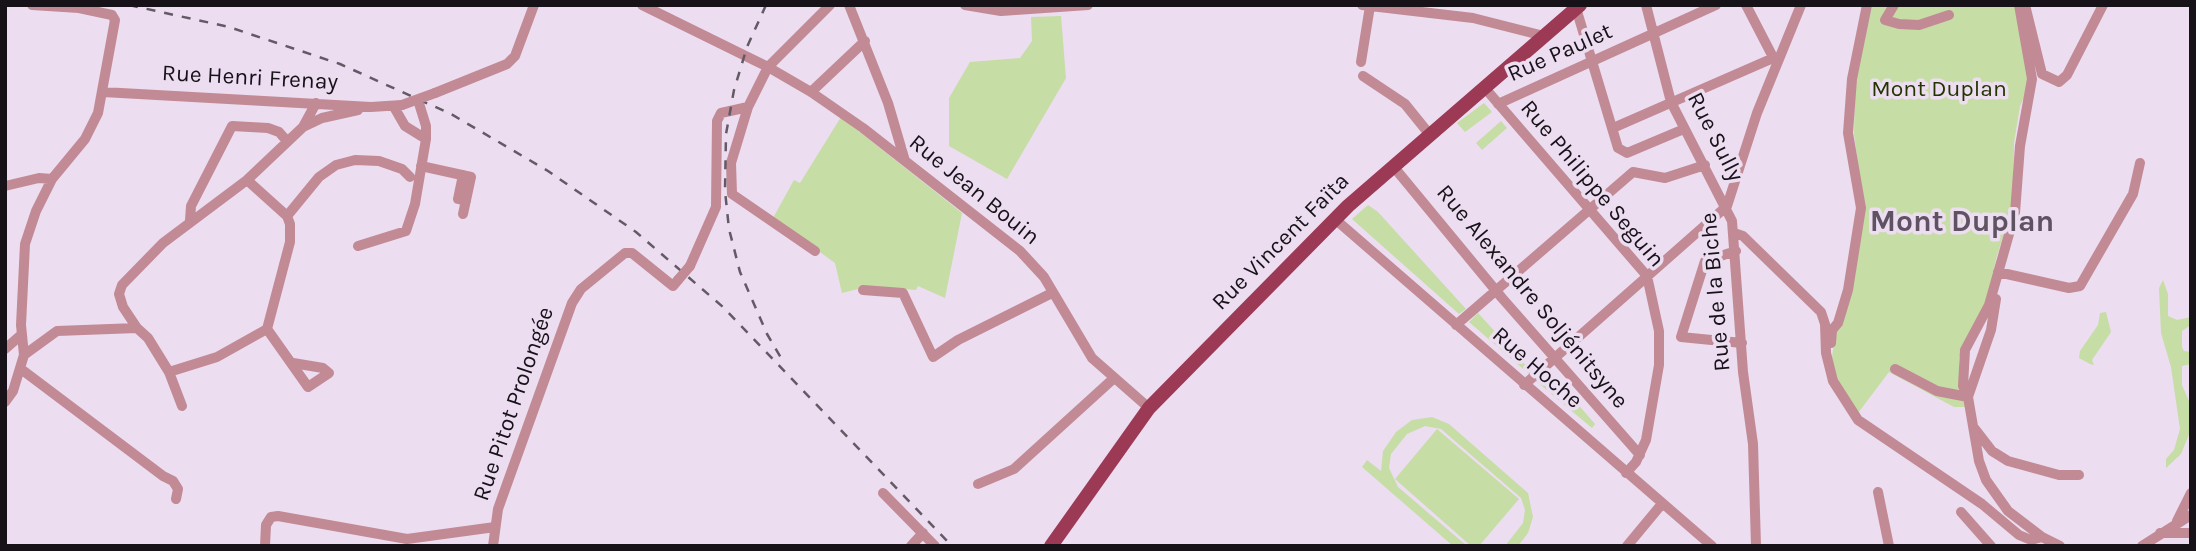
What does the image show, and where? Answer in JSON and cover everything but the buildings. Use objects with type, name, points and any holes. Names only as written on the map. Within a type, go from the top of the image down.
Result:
[{"type":"main road","name":"Rue Vincent Faïta","points":[[1051,546],[1149,408],[1393,166],[1578,7]]},
{"type":"street","points":[[5,402],[21,369],[24,355],[21,335],[25,244],[36,211],[52,179],[85,139],[98,113],[115,20],[112,15],[79,8],[32,5]]},
{"type":"street","points":[[412,130],[421,110],[435,93],[507,64],[515,55],[534,5]]},
{"type":"street","name":"Rue Jean Bouin","points":[[642,5],[768,67],[811,92],[1020,251],[1044,276],[1092,358],[1149,408]]},
{"type":"street","points":[[815,251],[732,194],[731,163],[748,107],[768,67],[830,5]]},
{"type":"street","points":[[849,5],[865,41],[905,161]]},
{"type":"street","points":[[965,5],[1001,11],[1088,5]]},
{"type":"street","name":"Rue Sully","points":[[1646,5],[1671,102],[1727,206]]},
{"type":"street","name":"Rue Paulet","points":[[1498,104],[1716,5]]},
{"type":"street","points":[[1613,128],[1774,61],[1746,5]]},
{"type":"street","name":"Rue de la Biche","points":[[1756,546],[1754,456],[1742,344],[1736,251],[1727,206],[1774,61],[1801,5]]},
{"type":"street","points":[[1826,353],[1831,350],[1832,330],[1838,323],[1847,290],[1861,208],[1848,134],[1852,79],[1867,5]]},
{"type":"street","points":[[1894,5],[1885,20],[1899,24],[1919,24],[1949,15]]},
{"type":"street","points":[[2020,5],[2029,49],[2031,95],[2020,146],[2015,213],[1989,305],[1965,350],[1962,386],[1968,397],[1979,461],[1986,480],[2008,511],[2042,537],[2060,546]]},
{"type":"street","points":[[2025,5],[2042,74],[2059,82],[2067,75],[2103,5]]},
{"type":"street","points":[[1361,62],[1366,6],[1473,18],[1544,36]]},
{"type":"street","points":[[1578,7],[1618,148],[1627,153],[1684,129]]},
{"type":"street","points":[[811,92],[865,41]]},
{"type":"street","points":[[1363,76],[1405,104],[1430,135]]},
{"type":"street","name":"Rue Philippe Seguin","points":[[1484,87],[1591,207],[1647,276],[1659,331],[1655,404],[1640,456],[1626,473]]},
{"type":"street","name":"Rue Henri Frenay","points":[[103,92],[371,107],[398,106],[421,110]]},
{"type":"street","points":[[293,102],[303,127]]},
{"type":"street","points":[[303,127],[320,103]]},
{"type":"street","points":[[320,103],[322,118]]},
{"type":"street","points":[[398,106],[405,126],[426,139]]},
{"type":"street","points":[[182,406],[169,372],[148,338],[137,328],[123,307],[119,294],[122,285],[163,243],[190,220],[247,180],[303,127],[322,118],[371,107]]},
{"type":"street","name":"Rue Pitot Prolongée","points":[[265,546],[267,525],[271,517],[278,516],[407,539],[495,527],[498,509],[568,315],[581,289],[625,253],[632,253],[673,286],[690,266],[716,207],[717,121],[721,113],[748,107]]},
{"type":"street","points":[[358,246],[406,232],[426,139],[421,110]]},
{"type":"street","points":[[190,220],[191,206],[232,126],[268,128],[279,132],[286,141]]},
{"type":"street","points":[[286,216],[319,177],[336,165],[355,160],[379,161],[402,169],[410,177]]},
{"type":"street","points":[[1998,272],[2073,289],[2082,283],[2133,194],[2140,163]]},
{"type":"street","points":[[1456,325],[1633,172],[1665,178],[1705,165]]},
{"type":"street","points":[[421,166],[471,177],[463,214]]},
{"type":"street","name":"Rue Alexandre Soljénitsyne","points":[[1393,166],[1553,359],[1640,456]]},
{"type":"street","points":[[5,186],[39,178],[52,179]]},
{"type":"street","points":[[169,372],[217,357],[267,329],[290,242],[286,216],[247,180]]},
{"type":"street","points":[[1524,385],[1727,206]]},
{"type":"street","name":"Rue Hoche","points":[[1336,220],[1661,505],[1712,546]]},
{"type":"street","points":[[1734,233],[1743,236],[1815,304],[1825,324],[1826,353],[1833,381],[1853,414],[1868,429],[1983,504],[2019,535],[2031,540],[2042,537]]},
{"type":"street","points":[[1736,251],[1705,261],[1681,337],[1742,344]]},
{"type":"street","points":[[1968,397],[1991,330],[1995,285]]},
{"type":"street","points":[[863,290],[903,293],[933,356],[958,340],[1052,293]]},
{"type":"street","points":[[24,355],[57,331],[137,328]]},
{"type":"street","points":[[267,329],[293,363]]},
{"type":"street","points":[[1659,331],[1682,334]]},
{"type":"street","points":[[5,349],[21,335]]},
{"type":"street","points":[[21,369],[173,481],[178,489],[176,499]]},
{"type":"street","points":[[1895,369],[1937,391],[1968,397]]},
{"type":"street","points":[[978,484],[1014,469],[1113,379]]},
{"type":"street","points":[[1973,427],[1992,451],[2008,461],[2059,475],[2079,475]]},
{"type":"street","points":[[1878,492],[1889,546]]},
{"type":"street","points":[[883,493],[935,546]]},
{"type":"street","points":[[2177,522],[2191,493]]},
{"type":"street","points":[[1626,546],[1661,505]]},
{"type":"street","points":[[1961,512],[1991,546]]},
{"type":"street","points":[[2142,546],[2177,522],[2191,516]]},
{"type":"street","points":[[493,546],[495,527]]},
{"type":"street","points":[[911,546],[923,533]]},
{"type":"street","points":[[2158,534],[2191,533]]},
{"type":"street","points":[[2158,534],[2165,546]]},
{"type":"green space","name":"Mont Duplan","points":[[1870,5],[2015,5],[2027,62],[2028,89],[2020,106],[2014,143],[2013,204],[1996,259],[1989,297],[1959,358],[1959,383],[1966,407],[1954,407],[1889,372],[1858,413],[1838,383],[1832,358],[1835,330],[1840,329],[1851,291],[1860,179],[1854,134],[1855,83]]},
{"type":"green space","points":[[1061,16],[1066,78],[1007,179],[949,146],[949,98],[970,62],[1020,58],[1032,41],[1031,17]]},
{"type":"green space","points":[[1484,103],[1492,112],[1465,132],[1457,123]]},
{"type":"green space","points":[[841,117],[962,213],[945,298],[918,286],[916,290],[870,286],[842,293],[835,263],[773,218],[794,180],[800,183]]},
{"type":"green space","points":[[1501,121],[1507,128],[1482,150],[1476,143]]},
{"type":"green space","points":[[1368,205],[1378,212],[1466,309],[1459,314],[1352,219]]},
{"type":"green space","points":[[2163,280],[2168,294],[2168,316],[2177,320],[2191,317],[2191,325],[2182,331],[2182,347],[2184,351],[2191,352],[2191,364],[2182,366],[2182,385],[2189,401],[2190,432],[2181,454],[2166,468],[2166,459],[2174,450],[2180,429],[2171,367],[2161,333],[2159,288]]},
{"type":"green space","points":[[2106,312],[2111,332],[2092,360],[2094,365],[2090,364],[2079,358],[2080,351],[2098,325],[2100,313]]},
{"type":"green space","points":[[1478,313],[1532,372],[1529,374],[1469,322]]},
{"type":"green space","points":[[1549,371],[1595,424],[1592,428],[1536,381]]},
{"type":"green space","points":[[1432,417],[1449,424],[1528,493],[1533,517],[1528,533],[1518,546],[1505,546],[1523,523],[1525,510],[1521,498],[1441,429],[1425,426],[1407,434],[1391,454],[1389,468],[1398,487],[1467,546],[1453,546],[1362,467],[1367,460],[1381,471],[1383,451],[1396,432],[1412,420]]},
{"type":"green space","points":[[1437,429],[1519,499],[1479,546],[1471,546],[1395,479]]},
{"type":"railway","points":[[129,5],[229,27],[340,64],[451,114],[548,171],[636,232],[723,307],[952,546]]},
{"type":"railway","points":[[766,5],[747,47],[734,90],[726,134],[725,191],[729,229],[740,272],[767,334],[781,358]]},
{"type":"district","name":"Mont Duplan","points":[[1962,222]]}]
